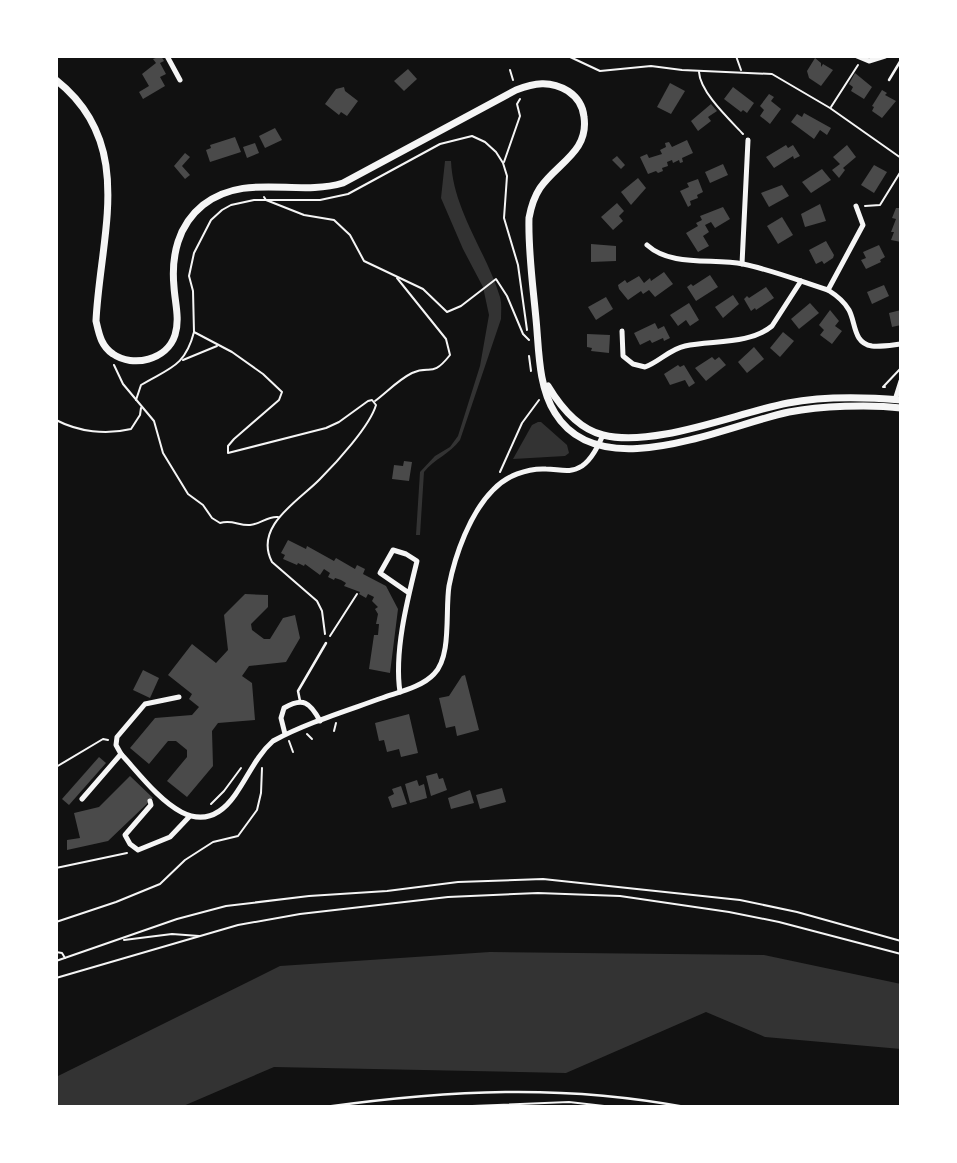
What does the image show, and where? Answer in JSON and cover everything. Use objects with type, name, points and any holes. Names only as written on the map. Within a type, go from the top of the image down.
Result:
[{"type":"main road","points":[[56,80],[84,107],[97,130],[106,155],[109,186],[96,321],[102,342],[114,355],[129,360],[150,359],[166,349],[175,334],[177,317],[173,265],[182,231],[193,215],[218,196],[236,189],[259,186],[333,186],[353,179],[516,90],[532,84],[548,83],[566,89],[580,102],[585,121],[581,142],[575,153],[540,188],[528,218],[544,380],[548,399],[560,420],[598,445],[626,449],[720,432],[804,409],[898,404]]},
{"type":"main road","points":[[544,380],[563,409],[579,422],[603,435],[637,438],[804,401],[898,404]]},
{"type":"street","points":[[167,56],[180,80]]},
{"type":"street","points":[[859,58],[869,61],[885,56]]},
{"type":"street","points":[[742,264],[748,140]]},
{"type":"street","points":[[828,290],[863,225],[856,206]]},
{"type":"street","points":[[647,245],[653,251],[669,257],[742,264],[828,290],[840,298],[849,310],[856,335],[863,344],[874,347],[901,344]]},
{"type":"street","points":[[622,331],[623,356],[634,364],[645,367],[682,346],[765,332],[772,326],[801,281]]},
{"type":"street","points":[[898,404],[901,381]]},
{"type":"street","points":[[179,697],[145,704],[116,742],[121,754],[169,806],[189,817],[211,815],[234,797],[272,741],[426,681],[441,666],[450,585],[457,558],[475,516],[494,489],[513,475],[524,472],[575,469],[589,460],[603,435]]},
{"type":"street","points":[[400,692],[397,672],[409,593],[417,561],[407,554],[393,550],[380,573],[409,593]]},
{"type":"street","points":[[285,734],[281,718],[284,708],[300,701],[308,704],[320,721]]},
{"type":"street","points":[[82,799],[121,754]]},
{"type":"street","points":[[117,833],[120,836],[140,813]]},
{"type":"street","points":[[125,830],[130,844],[138,850],[170,837],[189,817]]},
{"type":"lane","points":[[889,80],[901,60]]},
{"type":"lane","points":[[300,701],[298,691],[326,643]]},
{"type":"lane","points":[[325,1107],[462,1093],[564,1091],[631,1097],[685,1107]]},
{"type":"path","points":[[568,56],[600,71],[651,66],[772,74],[830,108],[901,158]]},
{"type":"path","points":[[736,56],[741,71]]},
{"type":"path","points":[[830,108],[859,58]]},
{"type":"path","points":[[510,71],[513,81]]},
{"type":"path","points":[[699,71],[699,80],[715,103],[748,140]]},
{"type":"path","points":[[503,163],[520,116],[517,104],[520,99]]},
{"type":"path","points":[[182,360],[194,332],[193,291],[189,276],[194,253],[211,219],[231,205],[254,200],[320,200],[348,194],[440,144],[472,136],[485,142],[496,152],[507,176],[503,202],[504,218],[518,265],[528,339]]},
{"type":"path","points":[[856,206],[880,205],[901,171]]},
{"type":"path","points":[[259,186],[266,201],[304,215],[334,220],[349,235],[364,261],[423,289],[447,312],[461,306],[496,279],[507,296],[523,334],[540,350]]},
{"type":"path","points":[[374,402],[402,378],[416,371],[432,371],[442,366],[450,355],[446,340],[396,276]]},
{"type":"path","points":[[194,332],[232,352],[282,392],[279,400],[234,439],[228,446],[228,453],[332,426],[368,401],[374,402]]},
{"type":"path","points":[[136,401],[141,385],[160,376],[182,360],[218,346]]},
{"type":"path","points":[[529,351],[531,374]]},
{"type":"path","points":[[114,355],[113,368],[153,421],[163,453],[188,494],[203,505],[212,518],[220,523],[228,520],[246,526],[262,523],[269,517],[279,517]]},
{"type":"path","points":[[885,387],[901,368]]},
{"type":"path","points":[[494,489],[522,423],[539,400],[536,391]]},
{"type":"path","points":[[326,643],[322,611],[317,601],[272,562],[268,555],[269,541],[279,517],[319,480],[348,447],[375,409],[374,402]]},
{"type":"path","points":[[56,420],[80,429],[106,434],[131,429],[140,415],[141,407]]},
{"type":"path","points":[[326,643],[357,594]]},
{"type":"path","points":[[56,766],[103,739],[116,742]]},
{"type":"path","points":[[56,922],[160,884],[194,854],[214,842],[238,836],[253,818],[260,801],[262,771],[257,760]]},
{"type":"path","points":[[208,807],[217,801],[240,769]]},
{"type":"path","points":[[56,868],[107,859],[138,850]]},
{"type":"path","points":[[56,961],[177,919],[226,906],[309,896],[543,878],[740,900],[797,912],[901,941]]},
{"type":"path","points":[[56,978],[238,926],[300,914],[448,897],[571,894],[620,896],[779,922],[901,954]]},
{"type":"path","points":[[120,940],[172,934],[201,936]]},
{"type":"path","points":[[56,953],[62,953],[65,958]]},
{"type":"path","points":[[447,1107],[569,1102],[613,1107]]},
{"type":"shaded area","points":[[445,161],[451,161],[453,179],[464,213],[494,280],[500,297],[501,319],[460,440],[424,472],[420,535],[416,535],[420,472],[435,456],[450,447],[458,436],[480,366],[489,315],[483,287],[441,198]]},
{"type":"shaded area","points":[[538,422],[567,445],[569,453],[565,456],[513,459],[532,425]]},
{"type":"shaded area","points":[[490,952],[764,955],[901,984],[901,1049],[765,1037],[706,1012],[566,1073],[274,1067],[181,1107],[56,1107],[56,1077],[280,966]]},
{"type":"building","points":[[161,56],[164,61],[160,63],[166,74],[160,77],[165,86],[143,99],[139,92],[149,86],[142,74],[156,63],[153,59]]},
{"type":"building","points":[[815,58],[821,63],[821,67],[823,64],[833,70],[821,86],[809,78],[807,71]]},
{"type":"building","points":[[408,69],[417,79],[404,91],[394,81]]},
{"type":"building","points":[[855,73],[872,87],[864,99],[851,91],[853,87],[849,84]]},
{"type":"building","points":[[670,83],[685,91],[671,114],[657,107]]},
{"type":"building","points":[[344,87],[345,91],[358,101],[347,116],[341,112],[339,115],[325,104],[336,89]]},
{"type":"building","points":[[733,87],[754,103],[747,113],[743,110],[741,112],[724,99]]},
{"type":"building","points":[[882,90],[896,101],[882,118],[872,111],[872,106]]},
{"type":"building","points":[[769,94],[774,97],[771,101],[781,109],[770,124],[760,116],[764,110],[760,106]]},
{"type":"building","points":[[711,104],[717,111],[708,117],[711,121],[698,131],[691,121]]},
{"type":"building","points":[[804,113],[831,128],[827,135],[820,130],[814,139],[791,122],[797,114],[802,117]]},
{"type":"building","points":[[275,128],[282,140],[265,148],[259,136]]},
{"type":"building","points":[[235,137],[241,152],[210,162],[206,150],[211,148],[210,145]]},
{"type":"building","points":[[687,140],[693,153],[682,158],[683,162],[680,163],[679,160],[673,163],[672,160],[667,162],[668,166],[662,168],[663,171],[648,174],[640,157],[647,154],[649,158],[662,154],[660,150],[666,147],[665,143],[669,142],[672,147]]},
{"type":"building","points":[[255,143],[259,153],[247,158],[243,147]]},
{"type":"building","points":[[786,145],[788,148],[793,145],[800,156],[794,159],[793,156],[774,168],[766,157]]},
{"type":"building","points":[[847,145],[856,157],[843,168],[845,170],[839,178],[832,170],[840,164],[833,157]]},
{"type":"building","points":[[185,153],[190,157],[182,166],[190,175],[185,179],[174,166]]},
{"type":"building","points":[[617,156],[625,165],[621,169],[612,160]]},
{"type":"building","points":[[723,164],[728,175],[710,183],[705,172]]},
{"type":"building","points":[[874,165],[887,172],[874,193],[861,185]]},
{"type":"building","points":[[822,169],[831,180],[811,193],[802,182]]},
{"type":"building","points":[[638,178],[646,188],[631,205],[621,192]]},
{"type":"building","points":[[698,179],[703,192],[690,201],[691,205],[688,207],[680,191],[689,187],[687,183]]},
{"type":"building","points":[[782,185],[789,196],[769,207],[761,193]]},
{"type":"building","points":[[617,203],[624,211],[619,216],[623,221],[613,230],[601,217]]},
{"type":"building","points":[[901,203],[901,242],[891,240],[894,232],[891,232],[896,219],[892,218]]},
{"type":"building","points":[[820,204],[826,221],[805,227],[801,214]]},
{"type":"building","points":[[723,207],[730,219],[715,228],[711,222],[705,225],[709,232],[703,236],[709,246],[698,252],[686,233],[698,226],[696,223],[702,220],[700,216]]},
{"type":"building","points":[[782,217],[793,235],[778,244],[767,226]]},
{"type":"building","points":[[826,241],[833,258],[824,264],[822,261],[816,264],[809,250]]},
{"type":"building","points":[[591,244],[616,246],[616,261],[591,262]]},
{"type":"building","points":[[879,245],[885,257],[866,269],[861,260],[866,258],[863,252]]},
{"type":"building","points":[[664,272],[673,284],[655,297],[649,290],[643,294],[641,291],[628,300],[619,289],[618,285],[625,280],[627,283],[639,276],[644,283]]},
{"type":"building","points":[[710,275],[718,287],[696,301],[687,287]]},
{"type":"building","points":[[884,285],[889,296],[872,304],[867,292]]},
{"type":"building","points":[[766,287],[774,298],[751,311],[744,299]]},
{"type":"building","points":[[733,295],[739,304],[723,318],[715,307]]},
{"type":"building","points":[[606,297],[613,309],[596,320],[588,307]]},
{"type":"building","points":[[689,303],[699,320],[690,326],[686,320],[678,326],[670,315]]},
{"type":"building","points":[[810,303],[819,313],[799,329],[791,319]]},
{"type":"building","points":[[830,310],[839,321],[835,326],[842,331],[832,344],[820,335],[824,330],[819,325]]},
{"type":"building","points":[[901,310],[901,325],[892,327],[889,313]]},
{"type":"building","points":[[655,323],[658,329],[664,326],[670,338],[652,343],[650,340],[640,345],[634,333]]},
{"type":"building","points":[[783,332],[794,341],[780,357],[770,348]]},
{"type":"building","points":[[587,334],[610,335],[609,353],[591,351],[592,348],[587,347]]},
{"type":"building","points":[[754,347],[764,359],[747,373],[738,362]]},
{"type":"building","points":[[712,357],[715,360],[719,357],[726,365],[706,381],[695,368]]},
{"type":"building","points":[[678,365],[684,365],[695,383],[689,387],[685,380],[670,385],[664,374]]},
{"type":"building","points":[[404,461],[412,462],[409,481],[392,479],[394,465],[403,466]]},
{"type":"building","points":[[288,540],[306,549],[307,546],[334,561],[336,558],[355,569],[357,565],[365,569],[363,574],[386,586],[398,609],[390,673],[369,669],[374,635],[378,635],[379,624],[376,624],[378,614],[375,609],[378,607],[372,601],[374,597],[368,594],[366,598],[359,594],[360,592],[344,586],[346,583],[328,577],[330,573],[324,569],[320,575],[305,564],[297,565],[283,559],[285,555],[281,553]]},
{"type":"building","points":[[245,594],[268,595],[268,607],[251,624],[252,630],[264,639],[270,639],[283,618],[295,615],[300,638],[286,662],[249,666],[242,676],[252,683],[255,720],[218,723],[212,731],[213,766],[187,797],[167,781],[187,757],[187,750],[176,741],[168,741],[149,764],[130,748],[155,718],[192,715],[199,707],[189,699],[192,694],[168,675],[192,644],[216,663],[228,650],[224,615]]},
{"type":"building","points":[[143,670],[159,678],[150,698],[133,690]]},
{"type":"building","points":[[465,675],[479,730],[457,736],[455,726],[446,728],[439,698],[449,696]]},
{"type":"building","points":[[409,714],[418,753],[401,757],[399,749],[387,752],[384,740],[379,741],[375,723]]},
{"type":"building","points":[[99,757],[106,763],[69,805],[62,799]]},
{"type":"building","points":[[437,773],[439,779],[443,778],[447,790],[431,796],[426,776]]},
{"type":"building","points":[[130,776],[153,798],[108,841],[67,850],[67,840],[80,838],[74,813],[99,807]]},
{"type":"building","points":[[417,780],[419,786],[424,784],[427,798],[410,803],[405,784]]},
{"type":"building","points":[[401,786],[407,804],[392,808],[388,797],[394,794],[392,789]]},
{"type":"building","points":[[502,788],[506,802],[480,809],[476,795]]},
{"type":"building","points":[[470,790],[474,803],[451,809],[448,798]]}]
